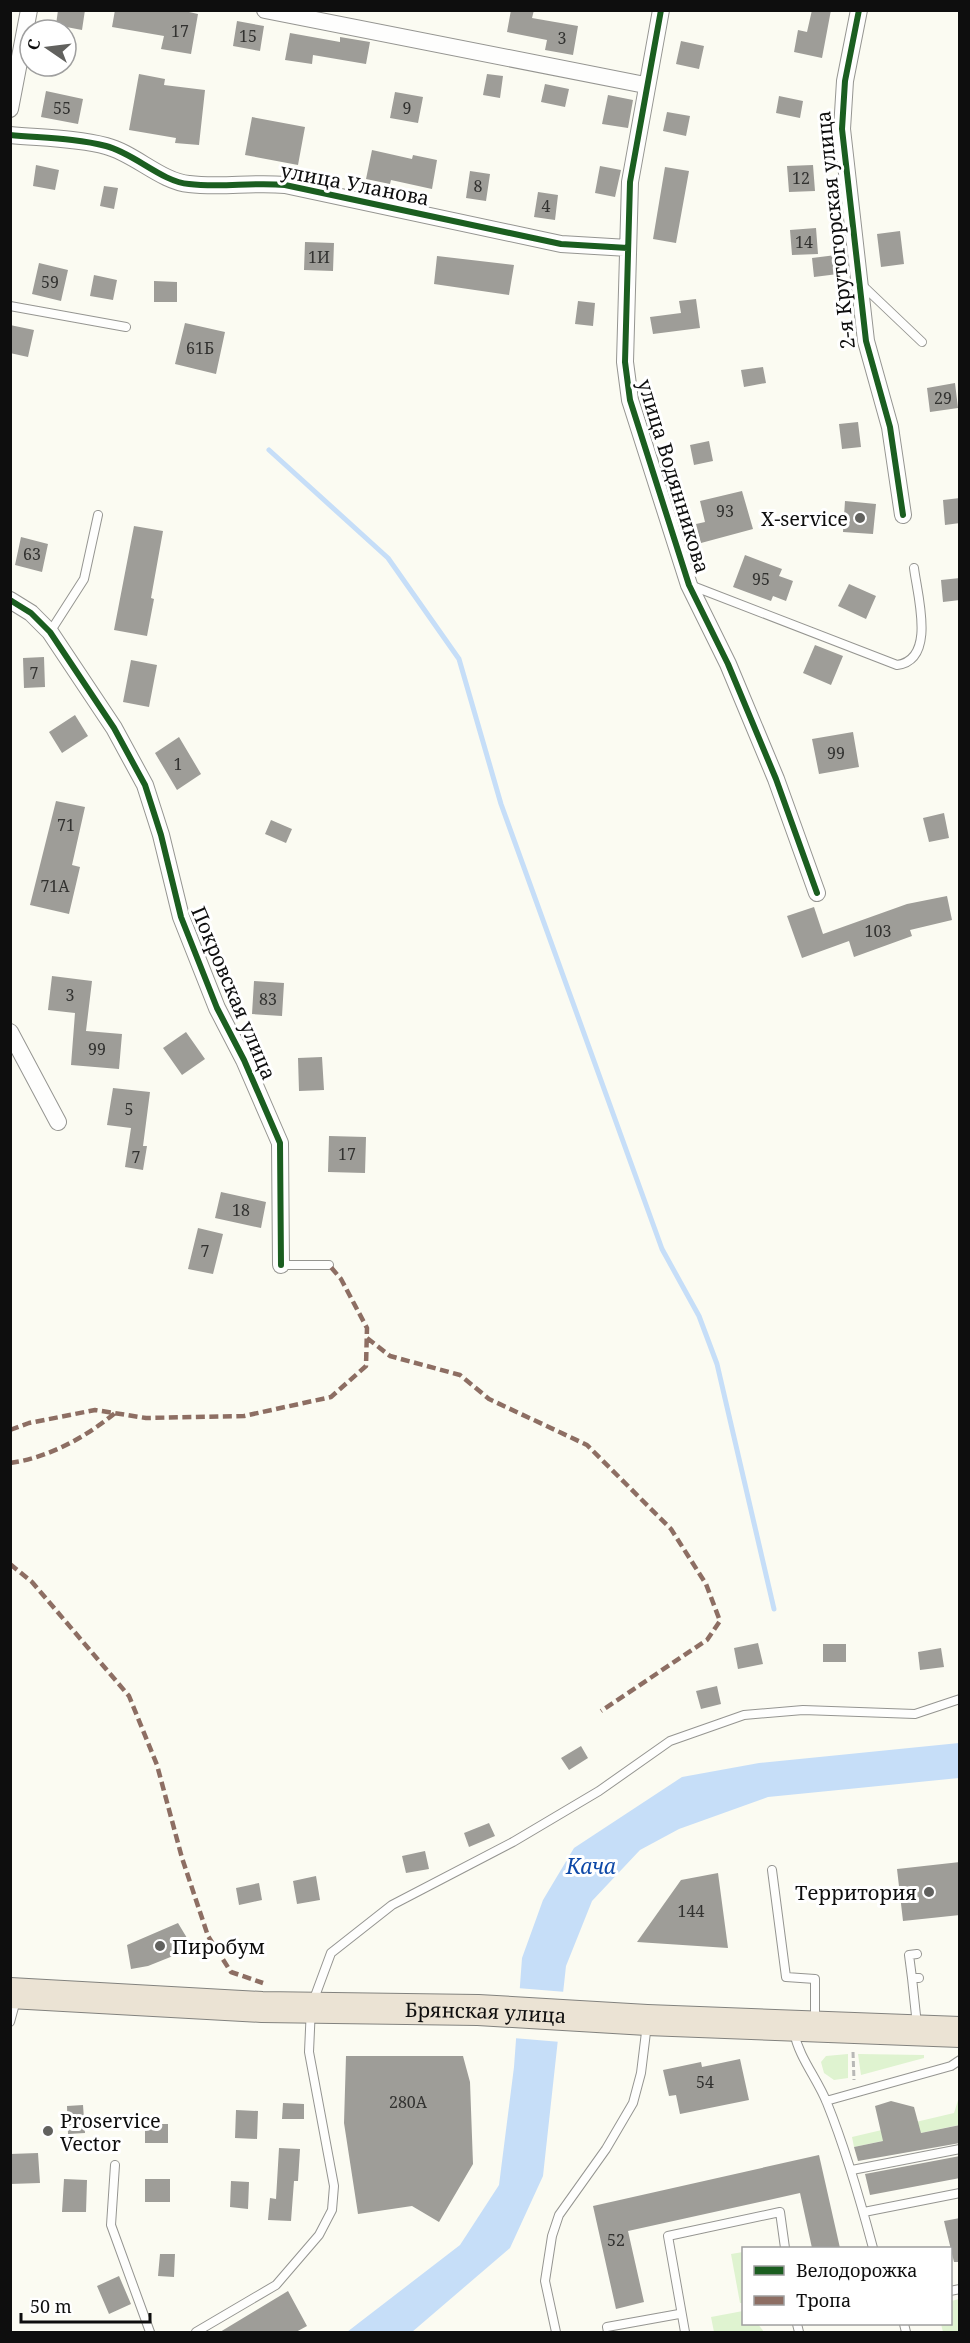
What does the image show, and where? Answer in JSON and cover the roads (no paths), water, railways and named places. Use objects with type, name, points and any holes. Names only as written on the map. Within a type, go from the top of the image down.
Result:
[{"type":"highway","name":"Брянская улица","points":[[14,1993],[262,2007],[478,2010],[647,2020],[960,2032]]},
{"type":"street","points":[[10,109],[29,10]]},
{"type":"street","points":[[266,10],[645,85]]},
{"type":"street","name":"улица Водянникова","points":[[661,10],[645,85],[630,182],[625,362],[630,400],[689,585],[728,664],[767,758],[817,893]]},
{"type":"street","name":"2-я Крутогорская улица","points":[[859,10],[842,106],[866,341],[890,427],[903,515]]},
{"type":"street","name":"улица Уланова","points":[[10,135],[107,146],[148,165],[171,181],[189,185],[255,182],[285,185],[561,244],[628,248]]},
{"type":"street","name":"Покровская улица","points":[[10,600],[31,613],[50,633],[114,728],[145,785],[161,835],[181,918],[217,1008],[244,1060],[280,1143],[282,1266]]},
{"type":"street","points":[[12,1040],[58,1122]]},
{"type":"lane","points":[[859,282],[922,342]]},
{"type":"lane","points":[[10,306],[126,327]]},
{"type":"lane","points":[[50,633],[84,579],[98,515]]},
{"type":"lane","points":[[689,585],[897,665],[904,664],[917,652],[923,641],[914,568]]},
{"type":"lane","points":[[282,1266],[329,1265]]},
{"type":"lane","points":[[196,2332],[276,2285],[320,2235],[332,2210],[334,2186],[309,2052],[311,2007],[331,1953],[392,1905],[513,1842],[599,1791],[670,1741],[744,1715],[802,1710],[915,1714],[960,1699]]},
{"type":"lane","points":[[772,1870],[786,1977],[815,1979],[797,2048],[826,2101],[852,2170],[873,2247]]},
{"type":"lane","points":[[917,1954],[909,1955],[915,1978],[918,2032]]},
{"type":"lane","points":[[10,2022],[14,1993]]},
{"type":"lane","points":[[555,2332],[545,2281],[552,2236],[559,2215],[606,2149],[633,2103],[641,2073],[647,2020]]},
{"type":"lane","points":[[826,2101],[951,2066],[960,2060]]},
{"type":"lane","points":[[852,2170],[960,2149]]},
{"type":"lane","points":[[115,2165],[111,2225],[150,2332]]},
{"type":"lane","points":[[864,2212],[960,2193]]},
{"type":"lane","points":[[685,2332],[679,2314],[668,2236],[780,2212],[785,2247]]},
{"type":"lane","points":[[608,2332],[607,2327],[679,2314]]},
{"type":"water","name":"Кача","points":[[959,1743],[959,1778],[768,1797],[679,1829],[640,1850],[592,1901],[566,1966],[543,2176],[510,2248],[412,2332],[347,2332],[460,2245],[499,2185],[514,2067],[522,1958],[543,1900],[574,1848],[682,1777],[759,1763]]},
{"type":"waterway","points":[[269,450],[388,558],[459,659],[501,804],[662,1249],[699,1316],[717,1364],[774,1609]]},
{"type":"place","name":"X-service","points":[[860,518]]},
{"type":"place","name":"Территория","points":[[929,1892]]},
{"type":"place","name":"Пиробум","points":[[160,1946]]},
{"type":"place","name":"Proservice Vector","points":[[48,2131]]}]
